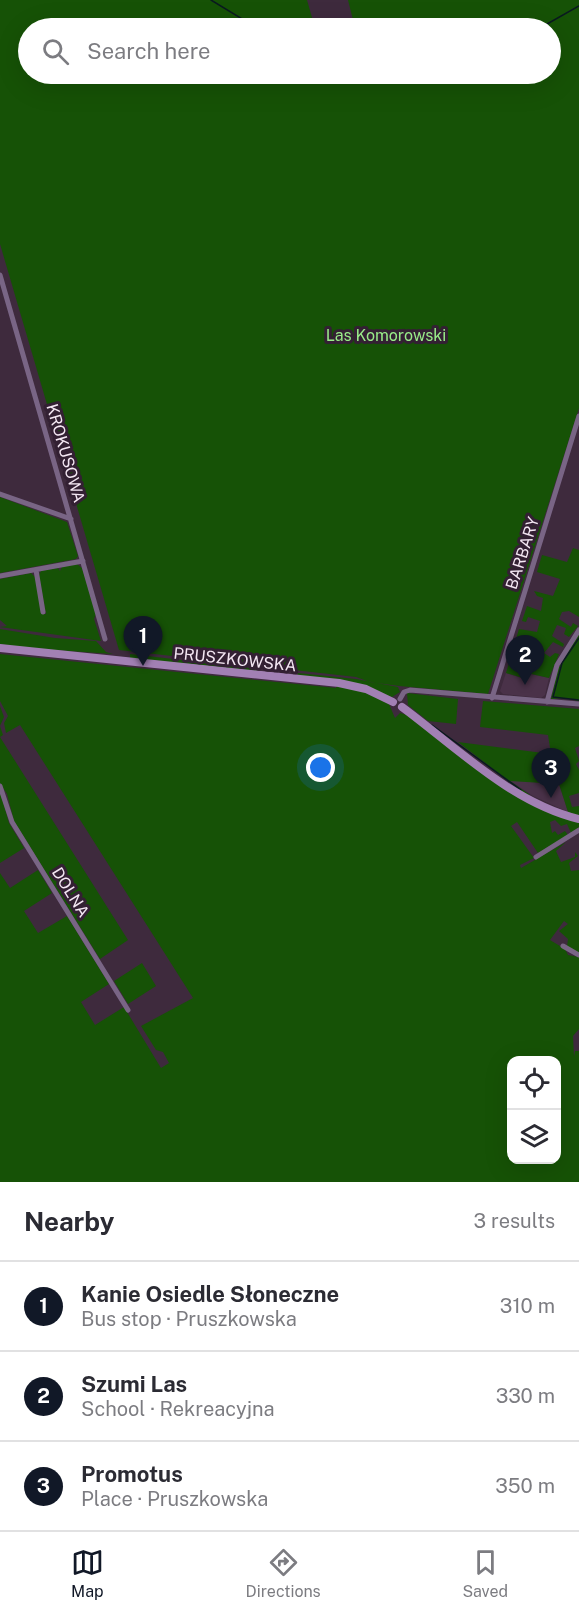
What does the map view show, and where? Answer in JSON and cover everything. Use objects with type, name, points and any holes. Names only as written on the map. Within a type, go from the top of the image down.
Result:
[{"type":"street","name":"KROKUSOWA","points":[[0,275],[105,639]]},
{"type":"street","name":"BARBARY","points":[[492,698],[579,416]]},
{"type":"street","points":[[0,494],[71,519]]},
{"type":"street","points":[[0,576],[83,561]]},
{"type":"street","points":[[36,570],[43,612]]},
{"type":"street","points":[[547,702],[557,665],[579,630]]},
{"type":"street","name":"PRUSZKOWSKA","points":[[0,648],[339,683],[366,689],[398,703],[514,790],[542,806],[579,819]]},
{"type":"street","points":[[398,703],[409,690],[579,705]]},
{"type":"street","name":"DOLNA","points":[[0,786],[12,822],[128,1010]]},
{"type":"street","points":[[536,857],[579,830]]},
{"type":"street","points":[[563,946],[579,955]]},
{"type":"shaded area","points":[[506,673],[525,679],[526,673],[549,678],[545,695],[541,698],[503,694],[500,691]]},
{"type":"shaded area","points":[[509,780],[559,784],[568,812],[533,796]]},
{"type":"green space","name":"Las Komorowski","points":[[0,0],[307,0],[312,18],[18,18],[18,84],[561,84],[561,18],[352,18],[348,0],[579,0],[579,408],[488,694],[399,686],[370,682],[356,677],[119,650],[0,244]]},
{"type":"green space","points":[[0,497],[67,522],[78,556],[76,559],[0,573]]},
{"type":"green space","points":[[573,548],[579,550],[579,617],[569,611],[562,612],[559,619],[571,627],[573,623],[578,626],[569,637],[564,634],[566,628],[557,625],[552,636],[564,644],[563,647],[553,642],[544,653],[550,657],[555,653],[559,654],[549,678],[527,673],[526,679],[506,673],[519,629],[537,632],[540,621],[528,617],[526,622],[522,621],[527,606],[541,611],[543,598],[537,596],[534,591],[553,596],[560,579],[537,572],[542,555],[567,562]]},
{"type":"green space","points":[[77,564],[82,568],[96,614],[94,619],[101,641],[0,627],[7,626],[0,620],[0,579],[31,573],[35,577],[42,614],[46,614],[39,575],[41,571],[58,568],[60,571],[62,567]]},
{"type":"green space","points":[[0,629],[55,638],[96,641],[106,652],[113,654],[0,644]]},
{"type":"green space","points":[[579,634],[579,701],[564,698],[551,699],[558,669]]},
{"type":"green space","points":[[0,654],[336,688],[337,685],[362,691],[389,704],[395,718],[400,713],[407,715],[507,787],[579,823],[579,827],[571,833],[567,824],[561,826],[555,820],[550,822],[552,833],[555,831],[558,835],[565,831],[568,835],[538,853],[517,822],[511,826],[534,858],[520,865],[521,868],[566,842],[556,851],[561,862],[575,857],[575,852],[578,856],[569,863],[571,871],[579,870],[579,954],[567,947],[568,939],[559,931],[568,924],[564,921],[550,940],[565,949],[568,955],[579,957],[579,1029],[573,1036],[574,1057],[575,1051],[579,1051],[579,1182],[0,1182],[0,873],[10,888],[38,870],[52,893],[24,911],[38,933],[67,916],[109,984],[81,1002],[95,1025],[124,1007],[161,1068],[169,1063],[163,1052],[156,1050],[141,1026],[193,998],[20,725],[6,733],[4,723],[8,716],[0,701]]},
{"type":"green space","points":[[130,654],[251,668],[258,671],[130,658]]},
{"type":"green space","points":[[298,673],[356,679],[398,687],[400,692],[392,697],[297,676]]},
{"type":"green space","points":[[407,693],[458,699],[456,724],[428,721],[408,705]]},
{"type":"green space","points":[[483,701],[579,709],[579,746],[575,748],[579,761],[576,764],[579,770],[579,793],[569,796],[572,807],[579,806],[579,816],[568,812],[559,784],[510,781],[530,795],[528,796],[458,742],[551,754],[548,735],[480,727]]},
{"type":"green space","points":[[0,706],[4,717],[0,726]]},
{"type":"green space","points":[[0,737],[128,940],[100,959],[14,821],[7,794],[0,783]]},
{"type":"green space","points":[[0,791],[9,823],[24,848],[0,863]]},
{"type":"green space","points":[[142,963],[156,986],[128,1004],[114,981]]},
{"type":"waterway","points":[[211,0],[241,18]]},
{"type":"waterway","points":[[558,18],[579,6]]},
{"type":"waterway","points":[[579,638],[562,663],[553,697],[579,700]]},
{"type":"waterway","points":[[432,725],[521,790]]},
{"type":"place","name":"Kanie Osiedle Słoneczne","points":[[143,666]]},
{"type":"place","name":"Szumi Las","points":[[525,685]]},
{"type":"place","name":"Promotus","points":[[551,798]]}]
